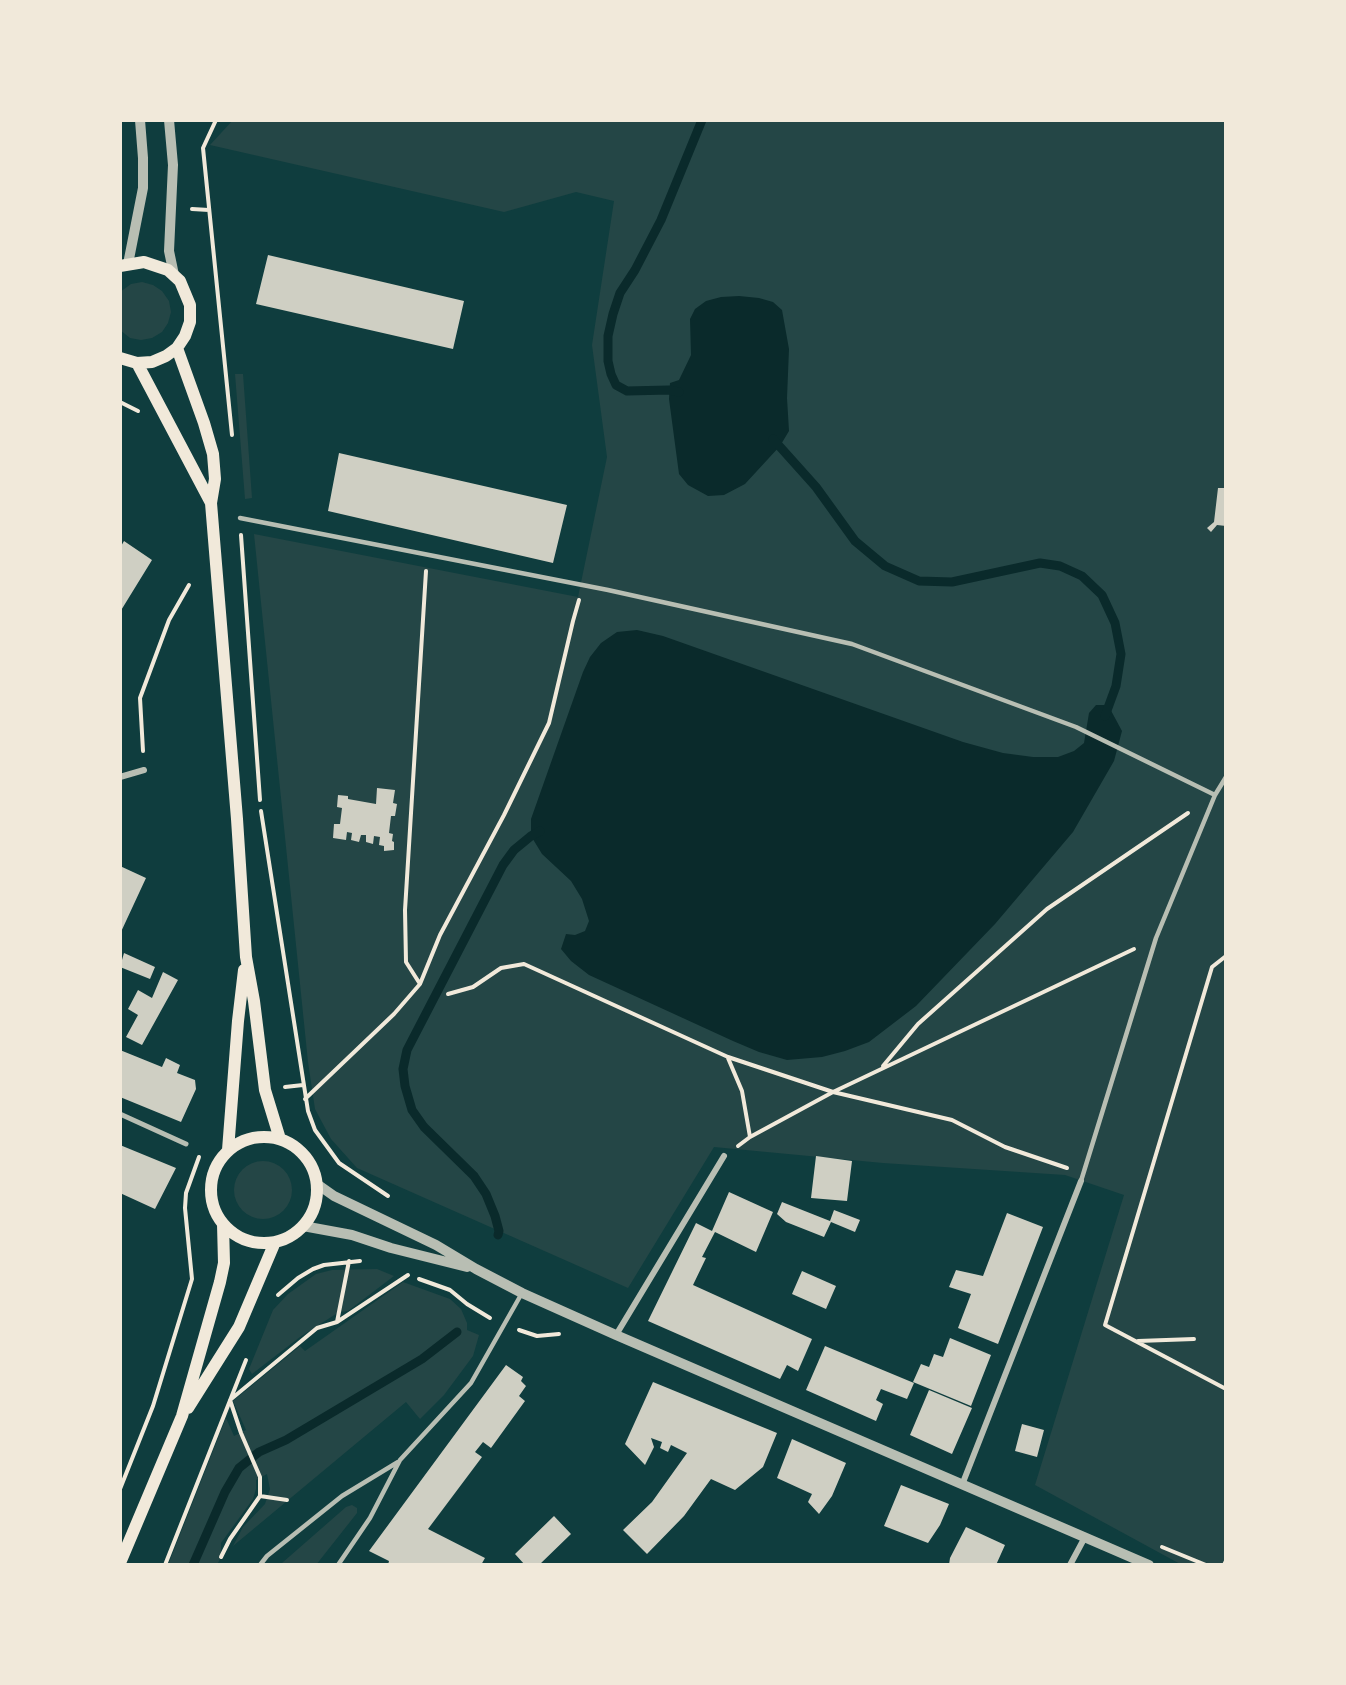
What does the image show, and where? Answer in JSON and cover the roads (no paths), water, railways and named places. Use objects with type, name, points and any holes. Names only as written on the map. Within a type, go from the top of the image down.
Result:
[{"type":"main road","points":[[120,358],[137,363],[152,362],[166,356],[177,348],[190,322],[190,305],[185,289],[174,275],[152,264],[124,265]]},
{"type":"main road","points":[[177,348],[213,454],[215,479],[211,503],[246,957],[265,1090],[280,1139]]},
{"type":"main road","points":[[137,363],[211,503]]},
{"type":"main road","points":[[228,1149],[238,1021],[246,957]]},
{"type":"main road","points":[[267,1136],[280,1139],[294,1146],[305,1156],[313,1169],[317,1184],[315,1207],[303,1226],[285,1239],[260,1243],[246,1240],[234,1234],[223,1224],[214,1210],[210,1194],[212,1178],[218,1162],[228,1149],[240,1142],[253,1137],[267,1136]]},
{"type":"main road","points":[[120,1563],[182,1416],[220,1282],[224,1263],[223,1224]]},
{"type":"main road","points":[[182,1416],[238,1327],[275,1242]]},
{"type":"street","points":[[124,265],[142,188],[143,158],[140,120]]},
{"type":"street","points":[[169,120],[173,165],[169,252],[174,275]]},
{"type":"street","points":[[120,777],[144,770]]},
{"type":"street","points":[[120,1114],[186,1144]]},
{"type":"street","points":[[616,1335],[724,1156]]},
{"type":"street","points":[[962,1485],[1082,1177]]},
{"type":"street","points":[[317,1184],[354,1207],[436,1245],[522,1293],[1149,1565]]},
{"type":"street","points":[[303,1226],[352,1235],[430,1259],[476,1269]]},
{"type":"street","points":[[1070,1565],[1085,1537]]},
{"type":"lane","points":[[240,518],[584,585],[852,644],[1076,727],[1215,795]]},
{"type":"lane","points":[[1082,1177],[1156,938],[1215,795],[1226,777]]},
{"type":"lane","points":[[338,1565],[370,1518],[400,1460],[471,1383],[522,1293]]},
{"type":"lane","points":[[260,1565],[267,1556],[342,1496],[400,1460]]},
{"type":"waterway","points":[[679,392],[669,390],[627,391],[616,385],[608,361],[608,336],[620,293],[635,270],[661,220],[702,120]]},
{"type":"waterway","points":[[773,439],[816,487],[855,541],[885,566],[919,581],[952,582],[1040,563],[1060,566],[1082,576],[1102,595],[1115,623],[1121,654],[1116,686],[1105,716]]},
{"type":"waterway","points":[[498,1235],[495,1216],[486,1194],[474,1176],[424,1127],[412,1110],[403,1069],[407,1050],[503,865],[514,850],[540,831]]},
{"type":"waterway","points":[[193,1565],[225,1492],[239,1468],[259,1452],[286,1440],[422,1359],[457,1332]]}]
